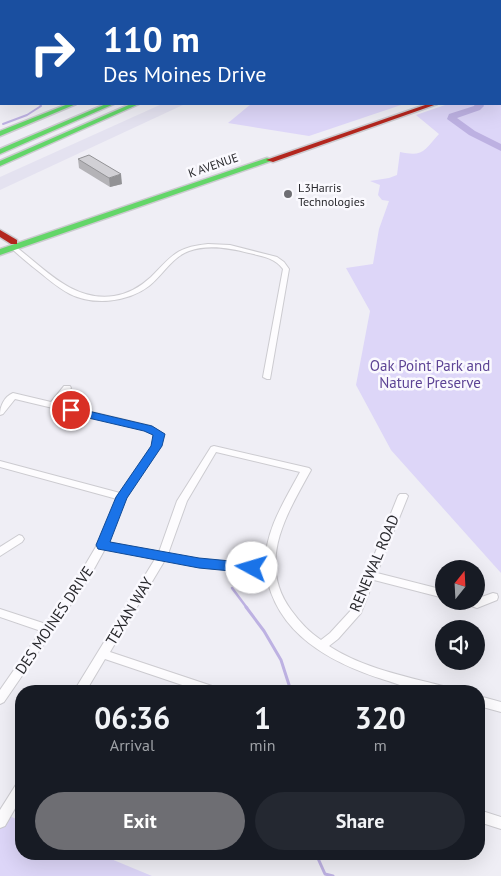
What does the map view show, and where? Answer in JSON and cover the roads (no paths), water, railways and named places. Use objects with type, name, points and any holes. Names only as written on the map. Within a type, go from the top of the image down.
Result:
[{"type":"main road","points":[[0,134],[71,105]]},
{"type":"main road","points":[[0,145],[93,105]]},
{"type":"main road","points":[[0,152],[109,105]]},
{"type":"main road","points":[[0,164],[134,105]]},
{"type":"main road","name":"K AVENUE","points":[[0,252],[13,244],[269,158],[414,105]]},
{"type":"main road","name":"K AVENUE","points":[[343,132],[431,105]]},
{"type":"main road","points":[[0,129],[39,118]]},
{"type":"main road","points":[[0,168],[69,134]]},
{"type":"main road","points":[[0,233],[13,244]]},
{"type":"main road","points":[[0,246],[13,244]]},
{"type":"street","points":[[13,244],[72,292],[100,298],[120,297],[138,291],[155,278],[172,259],[184,250],[198,246],[220,246],[275,258],[286,269],[268,377]]},
{"type":"street","points":[[0,412],[14,396],[52,406],[67,388]]},
{"type":"street","name":"DES MOINES DRIVE","points":[[0,699],[85,575],[102,545],[122,497],[156,446],[159,434],[148,428],[52,406]]},
{"type":"street","name":"TEXAN WAY","points":[[84,685],[162,557],[182,501],[214,449],[306,470],[274,532],[269,563],[270,570]]},
{"type":"street","points":[[0,464],[122,497]]},
{"type":"street","name":"RENEWAL ROAD","points":[[320,647],[334,636],[357,610],[403,496]]},
{"type":"street","points":[[0,552],[19,539]]},
{"type":"street","points":[[102,545],[199,563],[270,570],[274,590],[291,621],[320,647],[355,665],[423,685]]},
{"type":"street","points":[[371,575],[435,592]]},
{"type":"street","points":[[485,600],[493,596]]},
{"type":"street","points":[[0,613],[48,629]]},
{"type":"street","points":[[103,654],[196,685]]},
{"type":"street","points":[[485,703],[501,707]]},
{"type":"street","points":[[0,822],[15,797]]},
{"type":"street","points":[[485,818],[501,823]]},
{"type":"waterway","points":[[3,124],[27,115],[40,105]]},
{"type":"waterway","points":[[480,105],[477,108],[452,116],[452,119],[472,133],[501,148]]},
{"type":"waterway","points":[[232,588],[247,608]]},
{"type":"waterway","points":[[246,607],[264,631],[281,660],[289,685]]},
{"type":"waterway","points":[[319,860],[325,874],[333,876]]},
{"type":"place","name":"L3Harris Technologies","points":[[288,194]]},
{"type":"park label","name":"Oak Point Park and Nature Preserve","points":[[430,374]]}]
